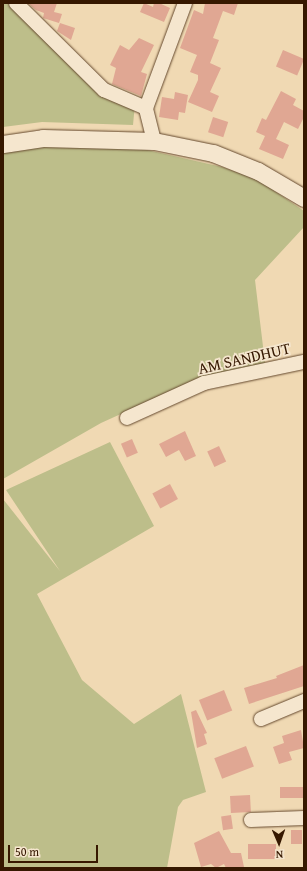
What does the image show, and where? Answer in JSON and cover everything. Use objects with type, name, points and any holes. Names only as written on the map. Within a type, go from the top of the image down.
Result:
[{"type":"street","points":[[16,3],[104,90],[146,108]]},
{"type":"street","points":[[154,141],[146,108],[185,3]]},
{"type":"street","points":[[3,144],[43,138],[154,141],[213,153],[258,171],[304,196]]},
{"type":"street","name":"AM SANDHUT","points":[[127,418],[204,383],[304,362]]},
{"type":"street","points":[[261,719],[304,700]]},
{"type":"street","points":[[251,820],[304,818]]},
{"type":"green space","points":[[3,3],[19,3],[102,93],[135,104],[133,125],[42,122],[3,127]]},
{"type":"green space","points":[[46,146],[130,146],[222,167],[257,179],[304,211],[304,227],[255,280],[265,363],[200,378],[101,423],[3,479],[3,152]]},
{"type":"green space","points":[[110,442],[154,526],[37,594],[82,680],[134,724],[181,694],[206,792],[183,800],[178,807],[167,868],[3,868],[3,499],[60,571],[6,490]]},
{"type":"building","points":[[28,3],[57,3],[54,12],[62,14],[59,23],[43,18],[44,13],[36,10]]},
{"type":"building","points":[[144,3],[153,7],[154,3],[159,3],[170,8],[164,22],[140,12]]},
{"type":"building","points":[[205,3],[238,3],[234,15],[223,11],[213,38],[219,40],[210,63],[221,68],[210,92],[219,96],[212,112],[188,102],[198,80],[198,75],[190,72],[197,55],[180,48],[194,10],[203,14]]},
{"type":"building","points":[[60,23],[75,28],[71,40],[57,31]]},
{"type":"building","points":[[139,38],[154,45],[141,72],[147,74],[141,96],[112,84],[116,68],[110,65],[120,45],[129,50]]},
{"type":"building","points":[[283,50],[304,59],[297,76],[276,67]]},
{"type":"building","points":[[281,91],[296,99],[293,105],[304,111],[304,117],[298,129],[284,122],[276,139],[289,145],[283,159],[259,149],[265,136],[256,132],[262,118],[266,120]]},
{"type":"building","points":[[175,92],[188,95],[185,113],[179,112],[178,120],[159,117],[162,97],[174,99]]},
{"type":"building","points":[[213,117],[228,122],[223,137],[208,132]]},
{"type":"building","points":[[185,431],[196,456],[185,461],[179,450],[166,457],[159,444]]},
{"type":"building","points":[[132,439],[138,453],[127,457],[121,444]]},
{"type":"building","points":[[219,446],[226,461],[214,467],[207,451]]},
{"type":"building","points":[[170,484],[178,499],[160,508],[152,493]]},
{"type":"building","points":[[304,665],[304,686],[249,704],[244,688],[277,678],[276,676]]},
{"type":"building","points":[[224,690],[232,710],[207,721],[199,700]]},
{"type":"building","points":[[196,710],[207,733],[204,734],[207,744],[197,748],[191,712]]},
{"type":"building","points":[[301,730],[304,748],[289,752],[292,760],[279,764],[273,747],[284,743],[282,736]]},
{"type":"building","points":[[246,746],[254,767],[222,779],[214,758]]},
{"type":"building","points":[[280,787],[304,787],[304,798],[280,798]]},
{"type":"building","points":[[250,795],[251,812],[231,813],[230,796]]},
{"type":"building","points":[[231,815],[233,829],[223,830],[221,816]]},
{"type":"building","points":[[291,830],[302,830],[302,844],[291,844]]},
{"type":"building","points":[[219,831],[231,853],[241,853],[244,867],[226,868],[224,864],[216,868],[211,864],[201,867],[194,843]]},
{"type":"building","points":[[248,844],[276,844],[276,859],[248,859]]}]
